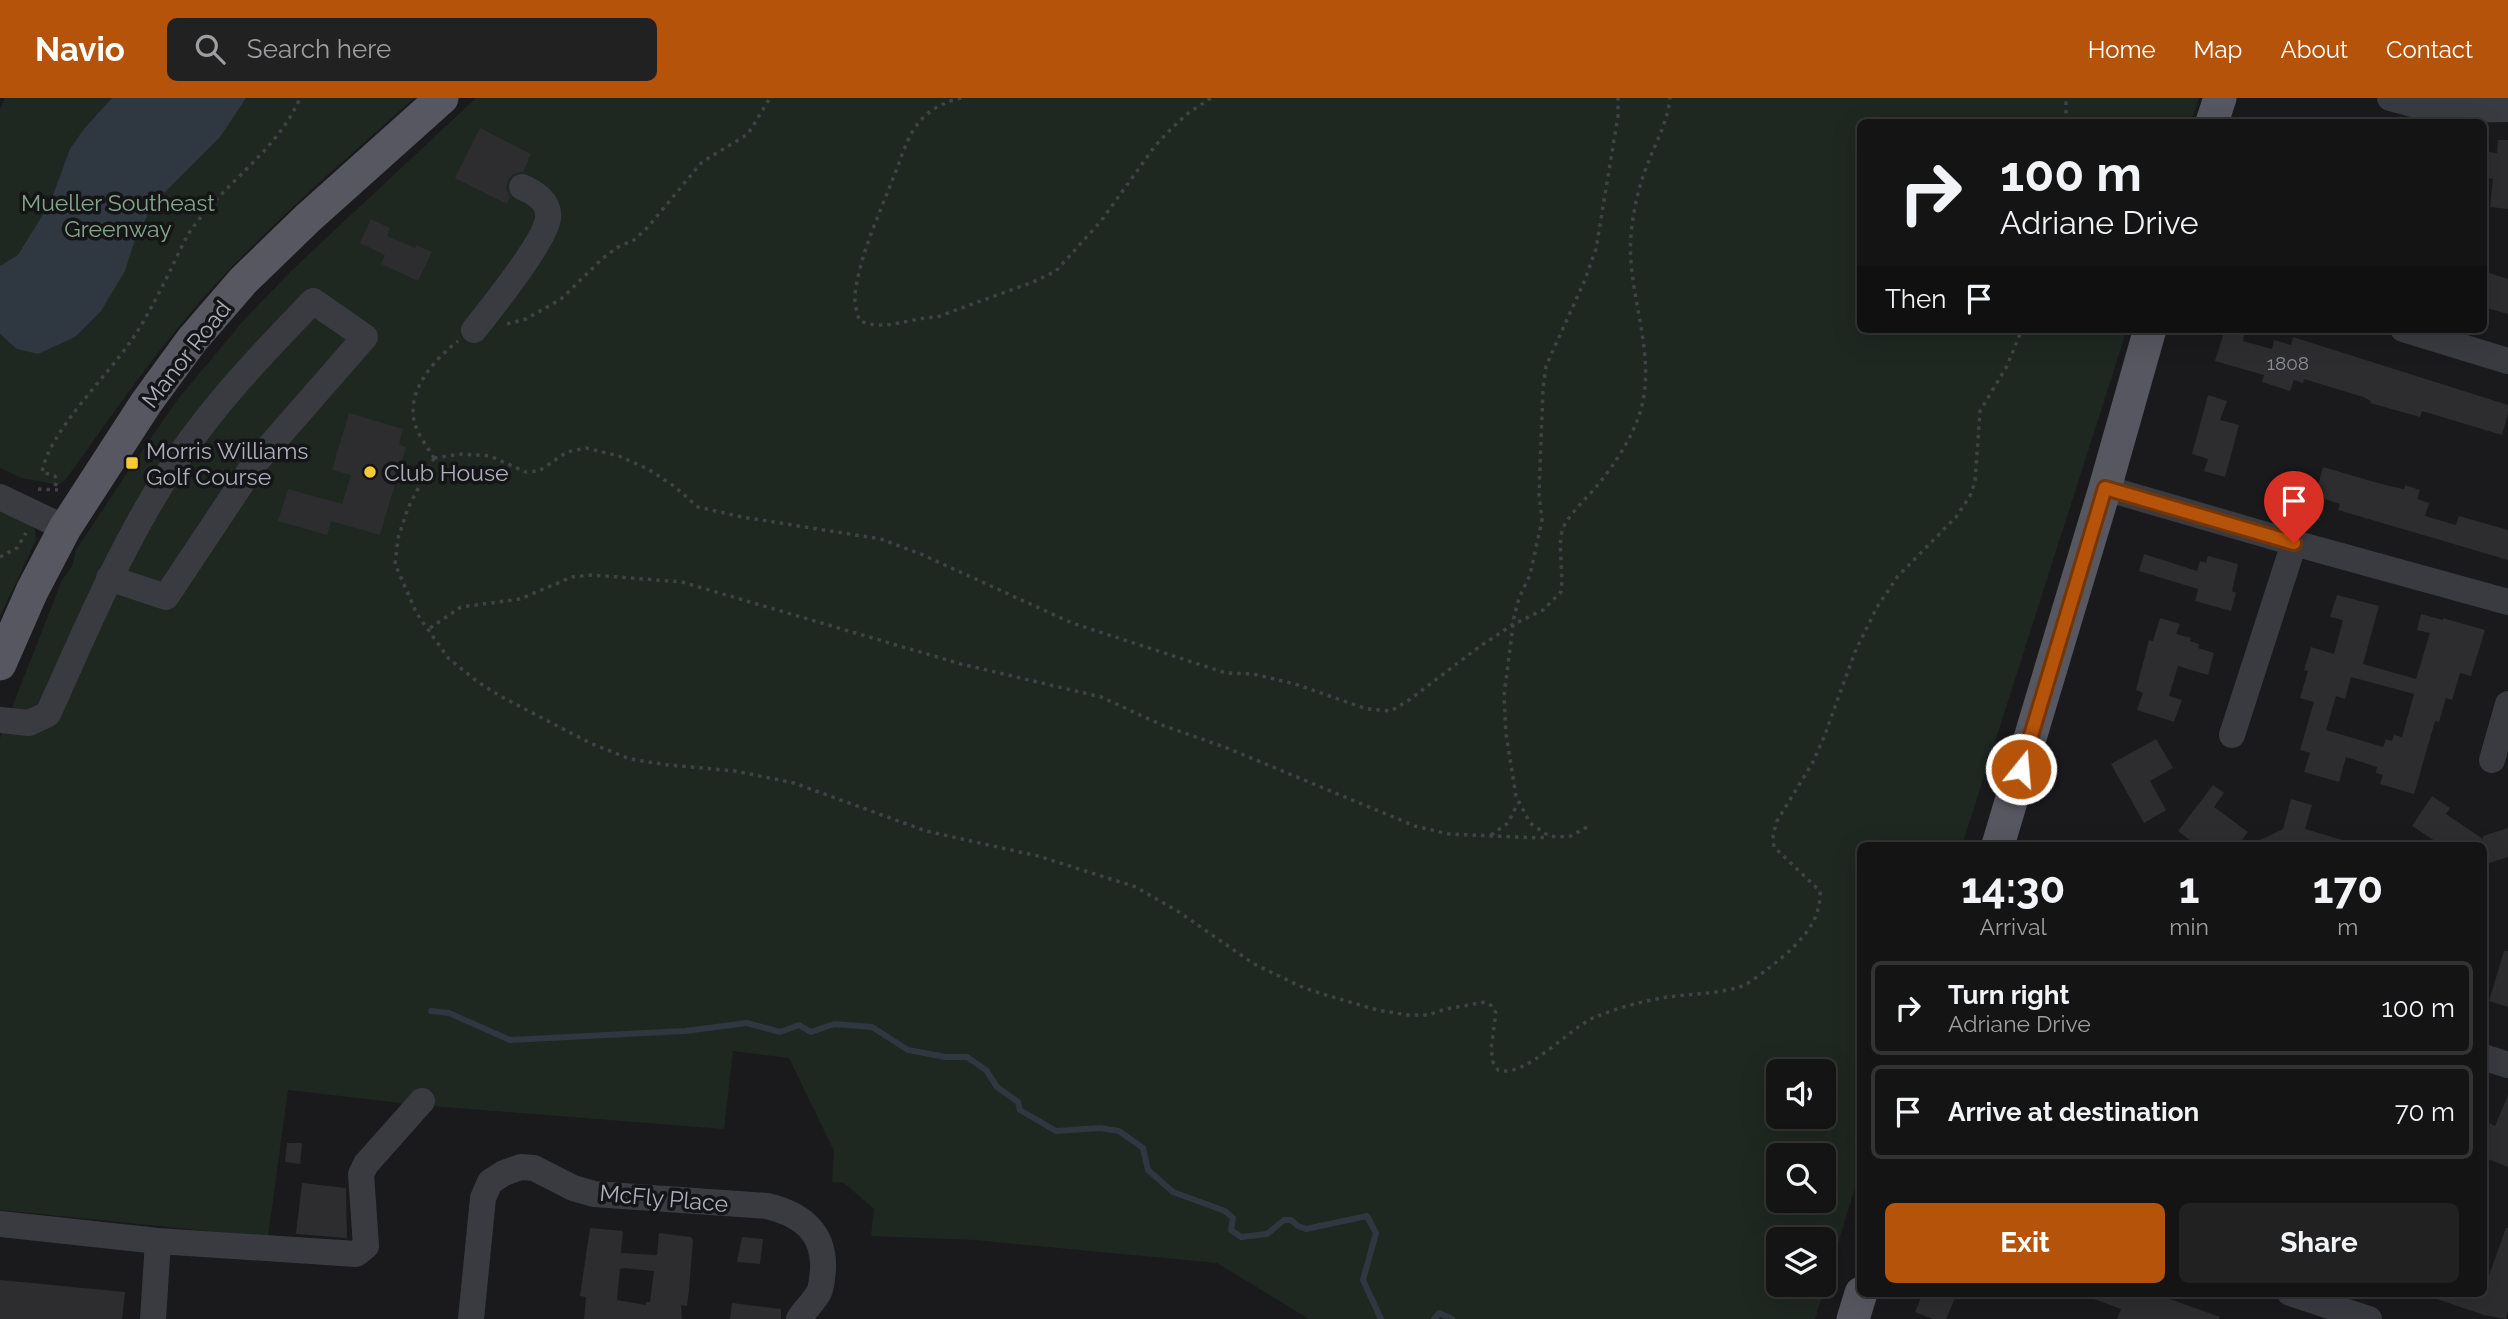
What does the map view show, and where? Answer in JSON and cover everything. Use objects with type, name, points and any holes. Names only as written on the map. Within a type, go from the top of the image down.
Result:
[{"type":"main road","name":"Manor Road","points":[[0,664],[32,591],[49,529],[69,492],[243,281],[308,218],[442,98]]},
{"type":"main road","points":[[2213,119],[2220,98]]},
{"type":"main road","points":[[1998,842],[2149,333]]},
{"type":"street","points":[[2390,98],[2434,110],[2508,109]]},
{"type":"street","points":[[474,330],[501,296],[537,242],[548,218],[546,204],[533,191],[522,187]]},
{"type":"street","points":[[0,720],[29,723],[48,714],[108,578],[169,471],[241,376],[313,302],[365,337],[256,463],[166,597],[108,578]]},
{"type":"street","points":[[2417,333],[2508,360]]},
{"type":"street","points":[[2105,488],[2508,602]]},
{"type":"street","points":[[0,497],[49,529]]},
{"type":"street","points":[[2232,735],[2294,543]]},
{"type":"street","points":[[2492,760],[2508,704]]},
{"type":"street","points":[[2487,1058],[2508,1065]]},
{"type":"street","points":[[0,1224],[158,1241],[356,1254],[366,1246],[361,1174],[366,1164],[422,1101]]},
{"type":"street","name":"McFly Place","points":[[471,1319],[483,1198],[490,1182],[520,1167],[534,1168],[573,1188],[594,1194],[767,1206],[787,1210],[802,1219],[820,1245],[823,1262],[819,1292],[799,1319]]},
{"type":"street","points":[[153,1319],[158,1241]]},
{"type":"street","points":[[2302,1297],[2369,1319]]},
{"type":"path","points":[[69,492],[55,476],[42,472],[44,463],[65,426],[130,342],[155,302],[189,233],[279,135],[292,117],[300,98]]},
{"type":"path","points":[[434,458],[415,425],[414,403],[425,375],[438,357],[474,330],[526,319],[561,299],[603,258],[634,240],[648,227],[702,162],[748,134],[771,98]]},
{"type":"path","points":[[961,98],[939,106],[927,114],[905,146],[863,260],[858,281],[855,297],[859,320],[867,325],[937,317],[1056,271],[1101,221],[1155,146],[1187,114],[1211,98]]},
{"type":"path","points":[[1549,836],[1530,823],[1518,803],[1506,734],[1504,696],[1512,625],[1519,598],[1530,575],[1542,520],[1539,494],[1546,366],[1596,249],[1618,116],[1618,98]]},
{"type":"path","points":[[434,458],[462,454],[490,456],[526,472],[539,471],[567,453],[586,448],[619,456],[648,469],[674,486],[698,507],[742,517],[881,539],[923,555],[1072,623],[1226,673],[1253,674],[1295,684],[1367,709],[1391,711],[1456,662],[1512,625],[1543,610],[1561,592],[1563,529],[1607,472],[1630,436],[1641,412],[1646,381],[1637,298],[1630,265],[1632,233],[1637,199],[1646,167],[1668,118],[1670,98]]},
{"type":"path","points":[[2066,98],[2066,119]]},
{"type":"path","points":[[434,458],[408,508],[398,538],[395,564],[417,614],[430,628],[449,659],[478,682],[612,753],[668,765],[736,771],[794,783],[926,831],[1038,856],[1136,887],[1179,912],[1254,964],[1304,988],[1351,1003],[1392,1013],[1428,1015],[1485,1002],[1492,1006],[1496,1013],[1491,1049],[1493,1062],[1498,1070],[1505,1072],[1514,1071],[1592,1018],[1666,998],[1743,986],[1781,960],[1810,928],[1818,908],[1820,891],[1774,847],[1773,835],[1777,821],[1813,762],[1855,652],[1877,607],[1898,576],[1956,517],[1970,496],[1976,475],[1980,411],[2007,366],[2020,333]]},
{"type":"path","points":[[28,486],[69,492]]},
{"type":"path","points":[[0,556],[16,548],[23,536],[49,529]]},
{"type":"path","points":[[430,628],[461,607],[520,599],[572,577],[592,575],[682,582],[961,664],[1101,697],[1162,725],[1251,757],[1415,826],[1449,834],[1539,838],[1571,836],[1587,827]]},
{"type":"path","points":[[1491,835],[1508,823],[1518,803]]},
{"type":"green space","name":"Mueller Southeast Greenway","points":[[5,98],[414,98],[229,269],[150,363],[66,479],[58,485],[22,478],[0,468],[0,109]]},
{"type":"green space","name":"Morris Williams Golf Course","points":[[476,98],[2199,98],[2192,119],[1857,119],[1857,333],[2126,333],[1963,842],[1857,842],[1857,1181],[1836,1250],[1836,1227],[1766,1227],[1766,1297],[1822,1297],[1815,1319],[1309,1319],[1217,1263],[974,1240],[871,1236],[874,1209],[844,1183],[832,1182],[834,1151],[789,1058],[733,1051],[724,1129],[419,1105],[288,1090],[268,1237],[0,1210],[0,738],[62,580],[72,566],[76,550],[178,399],[244,320],[291,271]]},
{"type":"green space","points":[[0,512],[34,523],[36,540],[0,616]]},
{"type":"shaded area","points":[[112,98],[246,98],[220,137],[154,203],[136,237],[125,271],[101,311],[75,337],[38,354],[17,349],[0,334],[0,266],[18,255],[50,203],[70,149]]},
{"type":"building","points":[[480,128],[531,154],[523,172],[513,174],[508,180],[506,189],[510,197],[507,204],[455,178]]},
{"type":"building","points":[[2498,140],[2508,140],[2508,209],[2490,207],[2493,179],[2487,178],[2487,152],[2497,153]]},
{"type":"building","points":[[371,219],[390,228],[387,236],[432,252],[418,281],[381,264],[385,255],[360,243]]},
{"type":"building","points":[[2487,272],[2508,279],[2508,314],[2487,308]]},
{"type":"building","points":[[2224,333],[2245,333],[2243,341],[2272,349],[2274,340],[2291,345],[2293,337],[2508,405],[2508,414],[2502,435],[2422,411],[2420,417],[2370,403],[2371,401],[2363,397],[2304,379],[2303,383],[2294,380],[2290,391],[2262,382],[2264,375],[2215,361]]},
{"type":"building","points":[[2208,395],[2227,401],[2220,420],[2239,425],[2225,477],[2204,471],[2208,459],[2192,454]]},
{"type":"building","name":"Club House","points":[[349,413],[403,429],[399,444],[406,447],[380,535],[331,521],[327,535],[278,521],[288,489],[342,504],[351,475],[332,470]]},
{"type":"building","points":[[2323,467],[2385,485],[2404,489],[2405,485],[2420,490],[2417,499],[2429,503],[2425,516],[2456,525],[2459,516],[2508,530],[2508,560],[2338,510],[2340,504],[2315,496]]},
{"type":"building","points":[[2144,554],[2197,571],[2200,561],[2206,563],[2208,556],[2238,564],[2232,591],[2236,593],[2231,611],[2195,601],[2198,589],[2139,571]]},
{"type":"building","points":[[2337,595],[2379,606],[2363,664],[2416,679],[2430,633],[2417,630],[2421,614],[2485,630],[2471,676],[2460,673],[2452,700],[2446,698],[2439,722],[2435,721],[2414,794],[2380,784],[2383,775],[2376,773],[2377,767],[2346,757],[2339,782],[2304,772],[2310,753],[2300,750],[2314,702],[2300,698],[2308,671],[2304,670],[2311,647],[2334,654],[2343,620],[2330,617]],"holes":[[[2351,677],[2414,694],[2402,737],[2394,735],[2392,741],[2386,739],[2383,747],[2326,730],[2336,696],[2345,699]]]},
{"type":"building","points":[[2160,618],[2180,624],[2176,634],[2191,638],[2190,641],[2199,644],[2198,648],[2214,653],[2208,675],[2178,666],[2169,696],[2182,700],[2174,722],[2137,710],[2143,693],[2136,690],[2149,640],[2153,641]]},
{"type":"building","points":[[2156,739],[2173,768],[2150,781],[2166,810],[2144,823],[2111,764]]},
{"type":"building","points":[[2213,785],[2224,793],[2214,807],[2248,832],[2240,842],[2192,842],[2178,831]]},
{"type":"building","points":[[2432,796],[2450,808],[2446,814],[2483,839],[2483,836],[2508,828],[2508,857],[2487,864],[2487,842],[2436,842],[2412,826]]},
{"type":"building","points":[[2291,799],[2312,805],[2305,829],[2346,841],[2256,842],[2283,829]]},
{"type":"building","points":[[2504,951],[2508,951],[2508,1007],[2489,1001]]},
{"type":"building","points":[[2508,1095],[2508,1167],[2487,1159],[2487,1128],[2489,1123],[2495,1126]]},
{"type":"building","points":[[287,1143],[302,1143],[300,1164],[285,1162]]},
{"type":"building","points":[[302,1183],[346,1188],[347,1238],[296,1234]]},
{"type":"building","points":[[590,1228],[623,1231],[621,1253],[657,1255],[659,1233],[691,1237],[693,1240],[687,1306],[681,1305],[682,1319],[584,1319],[586,1297],[580,1296]],"holes":[[[620,1269],[654,1271],[650,1302],[646,1302],[646,1305],[617,1300]]]},
{"type":"building","points":[[2508,1228],[2506,1319],[2484,1315],[2431,1297],[2487,1297],[2488,1278]]},
{"type":"building","points":[[742,1237],[763,1239],[760,1264],[737,1262]]},
{"type":"building","points":[[0,1280],[125,1292],[122,1319],[0,1319]]},
{"type":"building","points":[[1921,1297],[1955,1297],[1946,1319],[1933,1319],[1915,1312]]},
{"type":"building","points":[[2088,1297],[2164,1297],[2220,1317],[2117,1319],[2121,1309]]},
{"type":"building","points":[[732,1303],[781,1309],[781,1319],[730,1319]]},
{"type":"waterway","points":[[431,1011],[449,1013],[510,1040],[685,1031],[747,1023],[780,1032],[799,1025],[811,1032],[834,1024],[872,1027],[908,1050],[946,1057],[967,1057],[986,1070],[997,1087],[1018,1102],[1020,1110],[1056,1131],[1100,1128],[1119,1131],[1143,1148],[1148,1170],[1173,1192],[1225,1211],[1233,1218],[1231,1230],[1241,1237],[1267,1234],[1284,1220],[1291,1220],[1306,1229],[1367,1216],[1376,1233],[1363,1280],[1381,1319]]},
{"type":"waterway","points":[[1434,1319],[1439,1313],[1452,1319]]},
{"type":"place","name":"Morris Williams Golf Course","points":[[132,463]]},
{"type":"place","name":"Club House","points":[[370,472]]},
{"type":"route","points":[[2021,769],[2105,488],[2294,543]]}]
